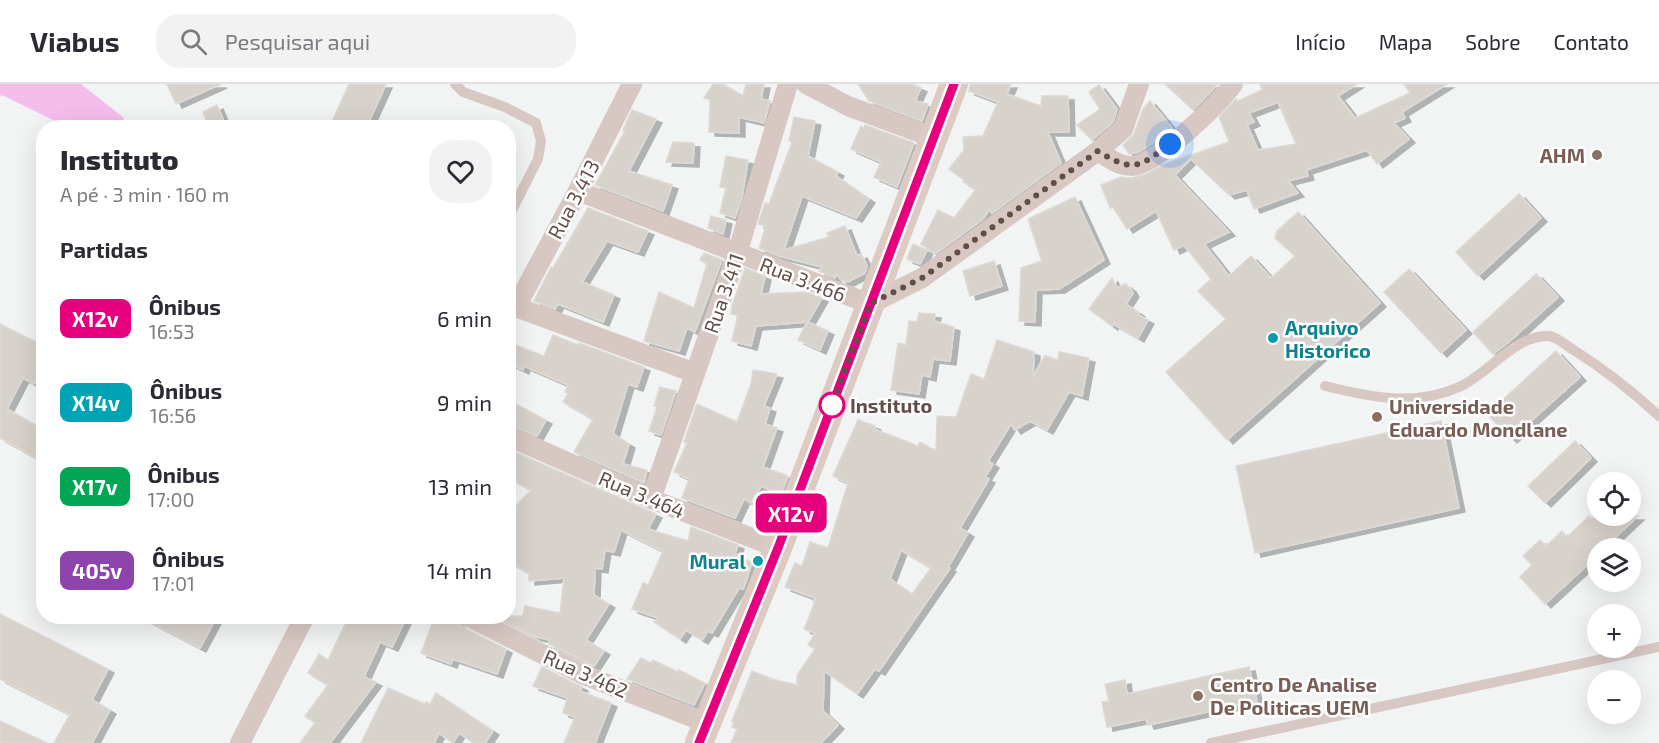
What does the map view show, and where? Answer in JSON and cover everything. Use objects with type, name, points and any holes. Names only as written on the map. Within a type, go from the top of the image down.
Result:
[{"type":"main road","points":[[703,733],[778,548],[954,84]]},
{"type":"street","name":"Rua 3.413","points":[[516,302],[578,191],[632,84]]},
{"type":"street","name":"Rua 3.411","points":[[651,499],[737,254],[788,84]]},
{"type":"street","points":[[806,84],[848,106],[935,138]]},
{"type":"street","points":[[870,304],[922,278],[1098,151],[1123,129],[1139,84]]},
{"type":"street","points":[[1098,151],[1119,164],[1131,166],[1140,164],[1152,158],[1194,126],[1233,84]]},
{"type":"street","name":"Rua 3.466","points":[[578,191],[870,304]]},
{"type":"street","points":[[516,310],[695,373]]},
{"type":"street","name":"Rua 3.464","points":[[516,440],[651,499],[778,548]]},
{"type":"street","points":[[242,742],[301,624]]},
{"type":"street","name":"Rua 3.462","points":[[483,624],[703,733]]},
{"type":"lane","points":[[455,84],[463,93],[505,107],[536,123],[541,141],[538,159],[516,202]]},
{"type":"lane","points":[[1325,386],[1395,400],[1430,397],[1460,387],[1521,344],[1537,337],[1552,336],[1625,385],[1659,416]]},
{"type":"lane","points":[[1212,743],[1659,647]]},
{"type":"shaded area","points":[[0,84],[81,84],[124,118],[123,120],[53,120],[2,95],[0,97]]},
{"type":"building","points":[[167,84],[221,84],[176,104]]},
{"type":"building","points":[[349,84],[386,84],[370,120],[333,120]]},
{"type":"building","points":[[713,84],[723,84],[743,96],[746,84],[764,84],[761,99],[770,101],[764,123],[739,117],[739,133],[709,132],[710,100],[704,98]]},
{"type":"building","points":[[858,84],[912,84],[921,88],[915,101],[928,104],[922,121],[869,101]]},
{"type":"building","points":[[970,84],[1011,84],[1007,94],[1041,106],[1042,96],[1068,96],[1069,132],[1048,132],[1061,163],[992,213],[989,210],[983,219],[935,254],[921,244],[938,210],[954,218],[976,189],[963,182],[964,180],[949,169],[964,150],[963,137],[983,136],[998,102],[969,91]]},
{"type":"building","points":[[1165,84],[1218,84],[1193,110]]},
{"type":"building","points":[[1260,84],[1357,84],[1338,96],[1355,118],[1410,93],[1404,84],[1447,84],[1402,112],[1405,118],[1394,123],[1409,139],[1377,164],[1367,150],[1306,170],[1308,176],[1288,181],[1298,193],[1254,209],[1247,190],[1229,195],[1191,159],[1175,175],[1229,232],[1204,244],[1229,276],[1251,256],[1271,278],[1295,256],[1275,238],[1277,231],[1298,212],[1380,303],[1227,440],[1166,372],[1226,319],[1198,291],[1211,279],[1184,245],[1174,250],[1156,211],[1127,229],[1113,207],[1110,208],[1101,185],[1121,177],[1132,178],[1146,174],[1165,164],[1229,142],[1219,117],[1236,99],[1238,101],[1262,90]],"holes":[[[1278,102],[1296,144],[1258,150],[1247,125],[1254,122],[1249,113]]]},
{"type":"building","points":[[1099,85],[1117,109],[1113,122],[1092,140],[1077,125],[1100,109],[1089,92]]},
{"type":"building","points":[[1150,101],[1172,128],[1150,145],[1129,154],[1123,145],[1134,134],[1143,109]]},
{"type":"building","points":[[217,105],[223,119],[206,120],[203,112]]},
{"type":"building","points":[[632,110],[656,119],[629,171],[672,185],[663,211],[595,185],[625,131],[623,130]]},
{"type":"building","points":[[794,117],[815,121],[808,156],[838,172],[836,176],[869,199],[856,218],[802,196],[784,250],[829,237],[827,233],[845,226],[857,256],[861,254],[867,266],[865,273],[848,282],[841,280],[837,274],[835,278],[819,271],[822,267],[779,256],[759,248],[766,226],[758,224],[765,203],[769,204],[792,142],[789,141]]},
{"type":"building","points":[[865,125],[914,143],[897,187],[874,177],[881,162],[851,149],[861,126],[864,128]]},
{"type":"building","points":[[673,142],[694,143],[693,163],[666,162]]},
{"type":"building","points":[[726,156],[748,160],[742,197],[735,218],[720,213],[726,188],[720,187]]},
{"type":"building","points":[[1519,194],[1541,218],[1478,276],[1456,252]]},
{"type":"building","points":[[1075,197],[1104,260],[1059,289],[1036,290],[1035,322],[1019,321],[1021,268],[1042,261],[1028,219]]},
{"type":"building","points":[[588,208],[648,231],[638,252],[607,241],[582,282],[614,295],[603,322],[558,304],[555,309],[534,301],[551,267],[553,268]]},
{"type":"building","points":[[711,216],[726,220],[723,234],[708,228]]},
{"type":"building","points":[[913,244],[927,250],[920,264],[907,259]]},
{"type":"building","points":[[704,253],[722,260],[695,332],[687,328],[679,351],[644,341],[659,292],[694,308],[707,264],[700,260]]},
{"type":"building","points":[[994,261],[1002,286],[970,296],[963,271]]},
{"type":"building","points":[[745,268],[765,276],[761,294],[806,292],[822,298],[808,322],[828,331],[820,350],[798,340],[807,322],[756,326],[751,346],[732,341],[738,315],[731,314],[732,306]]},
{"type":"building","points":[[1409,269],[1466,330],[1441,353],[1384,292]]},
{"type":"building","points":[[1536,274],[1558,297],[1493,354],[1473,332]]},
{"type":"building","points":[[1112,278],[1117,288],[1125,284],[1130,288],[1133,293],[1126,304],[1139,313],[1138,315],[1148,320],[1138,338],[1113,324],[1112,326],[1089,309]]},
{"type":"building","points":[[919,313],[935,314],[934,321],[954,327],[950,361],[933,359],[930,377],[922,375],[919,394],[891,390],[898,343],[906,345],[909,321],[917,322]]},
{"type":"building","points":[[0,324],[36,342],[36,380],[34,384],[23,378],[7,409],[36,425],[36,458],[0,438]]},
{"type":"building","points":[[553,335],[644,367],[637,387],[628,384],[613,434],[629,444],[623,464],[647,470],[644,483],[574,452],[593,419],[563,402],[568,393],[565,392],[568,385],[524,366],[523,370],[516,367],[516,345],[544,356]]},
{"type":"building","points":[[997,340],[1034,352],[1033,376],[1045,356],[1058,360],[1059,352],[1089,358],[1082,396],[1069,392],[1047,430],[1030,421],[1015,430],[1011,424],[988,461],[993,464],[985,477],[989,479],[960,528],[968,533],[948,567],[950,568],[879,671],[875,669],[857,694],[824,671],[823,711],[838,725],[821,743],[731,743],[737,729],[732,727],[734,721],[732,721],[752,671],[797,685],[797,675],[815,649],[808,645],[815,633],[804,629],[815,598],[785,587],[795,563],[802,566],[810,542],[828,548],[848,483],[833,476],[858,420],[875,426],[874,429],[918,446],[920,442],[936,451],[937,416],[956,417],[971,374],[984,379]],"holes":[[[901,550],[931,568],[912,594],[890,579]]]},
{"type":"building","points":[[1556,351],[1580,377],[1511,439],[1487,414]]},
{"type":"building","points":[[753,370],[777,374],[764,406],[770,408],[765,424],[777,428],[763,467],[788,476],[781,494],[761,486],[751,503],[744,499],[735,518],[682,498],[689,479],[674,472],[687,443],[684,442],[697,404],[737,422],[751,384]]},
{"type":"building","points":[[660,387],[676,391],[661,435],[649,431],[657,407],[654,406]]},
{"type":"building","points":[[516,404],[546,420],[537,436],[516,427]]},
{"type":"building","points":[[1441,421],[1459,508],[1255,553],[1236,466]]},
{"type":"building","points":[[1575,441],[1591,458],[1545,503],[1528,486]]},
{"type":"building","points":[[516,453],[656,514],[648,529],[688,541],[691,527],[738,545],[735,554],[752,562],[743,589],[739,588],[712,633],[708,631],[702,640],[686,630],[680,639],[654,622],[658,618],[632,609],[643,583],[648,585],[663,551],[621,530],[614,552],[605,550],[602,569],[595,568],[594,595],[609,604],[586,640],[604,651],[594,666],[549,644],[550,640],[536,637],[511,624],[516,624],[516,616],[523,616],[525,606],[560,613],[564,578],[529,581],[529,573],[516,566],[516,506],[531,490],[516,482]]},
{"type":"building","points":[[1587,518],[1587,526],[1627,526],[1615,538],[1587,538],[1587,565],[1545,604],[1520,577],[1532,565],[1523,556],[1540,540],[1546,546],[1562,531],[1567,537]]},
{"type":"building","points":[[0,614],[108,669],[92,700],[110,710],[92,743],[54,743],[70,714],[0,679]]},
{"type":"building","points":[[154,624],[213,624],[200,648]]},
{"type":"building","points":[[345,624],[403,624],[392,647],[380,642],[364,677],[376,682],[330,743],[300,743],[315,723],[305,716],[328,685],[308,673],[319,654],[328,660]]},
{"type":"building","points":[[432,624],[459,624],[506,649],[497,674],[453,659],[451,664],[421,653]]},
{"type":"building","points":[[641,658],[651,663],[653,660],[678,672],[679,670],[705,683],[694,705],[627,679]]},
{"type":"building","points":[[542,667],[582,687],[580,691],[611,703],[595,743],[564,743],[575,717],[563,713],[567,698],[533,686]]},
{"type":"building","name":"Centro De Analise De Politicas UEM","points":[[1249,667],[1257,701],[1148,725],[1146,719],[1107,727],[1102,702],[1109,701],[1105,684],[1125,680],[1127,694]]},
{"type":"building","points":[[388,688],[425,704],[426,702],[430,704],[436,693],[493,731],[485,743],[474,743],[459,733],[453,743],[439,733],[434,743],[361,743]]},
{"type":"building","points":[[0,721],[47,743],[0,743]]},
{"type":"bus line","name":"X12v","points":[[699,743],[778,548],[954,84]]},
{"type":"place","name":"AHM","points":[[1597,155]]},
{"type":"place","name":"Arquivo Historico","points":[[1273,338]]},
{"type":"place","name":"Instituto","points":[[832,405]]},
{"type":"place","name":"Universidade Eduardo Mondlane","points":[[1377,417]]},
{"type":"place","name":"Mural","points":[[758,561]]},
{"type":"place","name":"Centro De Analise De Politicas UEM","points":[[1198,696]]},
{"type":"route","points":[[832,405],[829,413],[870,304],[922,278],[1098,151],[1119,164],[1131,166],[1152,158],[1170,144]]}]
